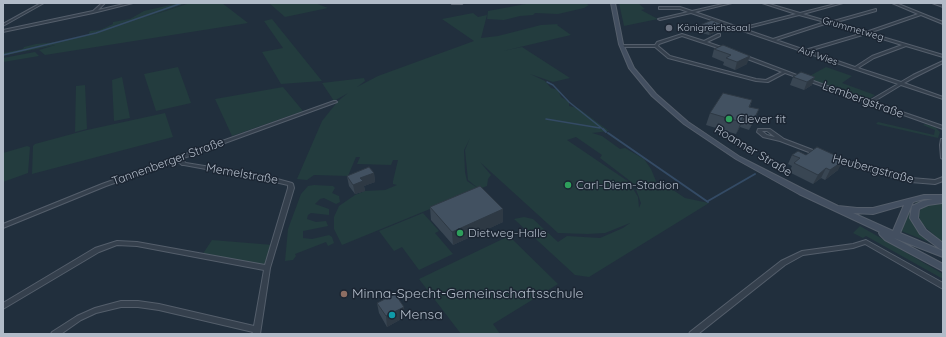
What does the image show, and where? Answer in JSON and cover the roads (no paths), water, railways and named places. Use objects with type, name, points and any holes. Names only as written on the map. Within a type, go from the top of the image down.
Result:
[{"type":"street","points":[[3,25],[43,3]]},
{"type":"street","points":[[94,12],[93,11],[104,3]]},
{"type":"street","points":[[3,31],[132,3]]},
{"type":"street","points":[[452,3],[462,3]]},
{"type":"street","name":"Roanner Straße","points":[[613,3],[622,46],[632,68],[644,84],[683,120],[738,158],[824,204],[895,236],[943,254]]},
{"type":"street","points":[[660,19],[731,3]]},
{"type":"street","name":"Grummetweg","points":[[763,3],[943,56]]},
{"type":"street","points":[[738,29],[842,3]]},
{"type":"street","points":[[893,3],[943,23]]},
{"type":"street","points":[[933,3],[943,6]]},
{"type":"street","name":"Auf Wies","points":[[660,8],[677,7],[693,12],[738,29],[943,98]]},
{"type":"street","points":[[772,40],[829,22],[875,10]]},
{"type":"street","points":[[804,51],[865,33],[921,14]]},
{"type":"street","points":[[656,46],[658,43],[680,35],[727,50]]},
{"type":"street","points":[[705,42],[718,35]]},
{"type":"street","points":[[855,68],[873,57],[906,45]]},
{"type":"street","points":[[622,46],[656,46],[669,57],[756,80],[767,81],[784,72]]},
{"type":"street","name":"Lembergstraße","points":[[741,56],[943,128]]},
{"type":"street","points":[[870,102],[900,83],[943,62]]},
{"type":"street","name":"Tannenberger Straße","points":[[3,226],[97,188],[335,102]]},
{"type":"street","name":"Heubergstraße","points":[[782,140],[823,156]]},
{"type":"street","points":[[943,140],[943,158]]},
{"type":"street","name":"Memelstraße","points":[[178,158],[184,164],[290,184],[291,188],[267,268]]},
{"type":"street","name":"Heubergstraße","points":[[832,159],[911,180],[935,182],[943,179]]},
{"type":"street","points":[[824,204],[867,212],[910,202],[924,197],[943,197]]},
{"type":"street","points":[[943,201],[920,205],[913,213],[916,224],[923,232],[943,247]]},
{"type":"street","points":[[895,236],[910,202]]},
{"type":"street","points":[[878,228],[888,238],[943,268]]},
{"type":"street","points":[[693,334],[783,263],[802,254],[853,246],[866,242],[943,286]]},
{"type":"street","points":[[3,306],[97,250],[117,243],[137,244],[267,268],[256,332],[159,307],[138,304],[121,304],[95,311],[80,318],[55,334]]},
{"type":"waterway","points":[[3,55],[96,33],[182,3]]},
{"type":"waterway","points":[[547,82],[553,85],[569,102],[604,130]]},
{"type":"waterway","points":[[546,119],[600,128]]},
{"type":"waterway","points":[[608,133],[708,202]]},
{"type":"waterway","points":[[708,201],[755,174]]},
{"type":"place","name":"Königreichssaal","points":[[669,28]]},
{"type":"place","name":"Clever fit","points":[[729,119]]},
{"type":"place","name":"Carl-Diem-Stadion","points":[[568,185]]},
{"type":"place","name":"Dietweg-Halle","points":[[460,233]]},
{"type":"place","name":"Minna-Specht-Gemeinschaftsschule","points":[[344,294]]},
{"type":"place","name":"Mensa","points":[[392,315]]}]
